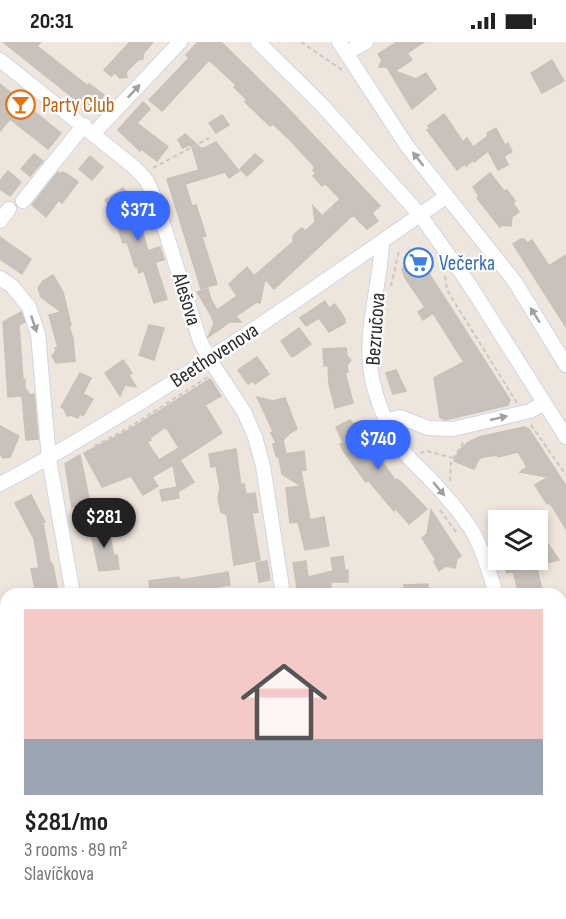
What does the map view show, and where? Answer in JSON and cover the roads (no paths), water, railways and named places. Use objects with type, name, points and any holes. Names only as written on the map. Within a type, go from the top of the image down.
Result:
[{"type":"street","points":[[23,201],[89,129],[180,42]]},
{"type":"street","points":[[258,42],[322,105],[420,215],[469,284],[566,437]]},
{"type":"street","points":[[366,42],[343,48],[407,146],[515,282],[566,365]]},
{"type":"street","name":"Alešova","points":[[0,60],[89,129],[147,182],[156,201],[200,341],[244,412],[255,436],[263,466],[282,588]]},
{"type":"street","name":"Beethovenova","points":[[0,484],[49,459],[210,360],[447,196]]},
{"type":"street","points":[[0,221],[9,209]]},
{"type":"street","name":"Bezručova","points":[[382,243],[369,350],[372,378],[386,422],[404,452],[432,481],[473,534],[487,562],[494,588]]},
{"type":"street","points":[[0,278],[12,286],[28,307],[38,334],[49,459],[72,588]]},
{"type":"street","points":[[386,422],[400,417],[428,428],[453,429],[530,411],[544,403]]},
{"type":"place","name":"Party Club","points":[[21,105]]},
{"type":"place","name":"Večerka","points":[[418,263]]}]
